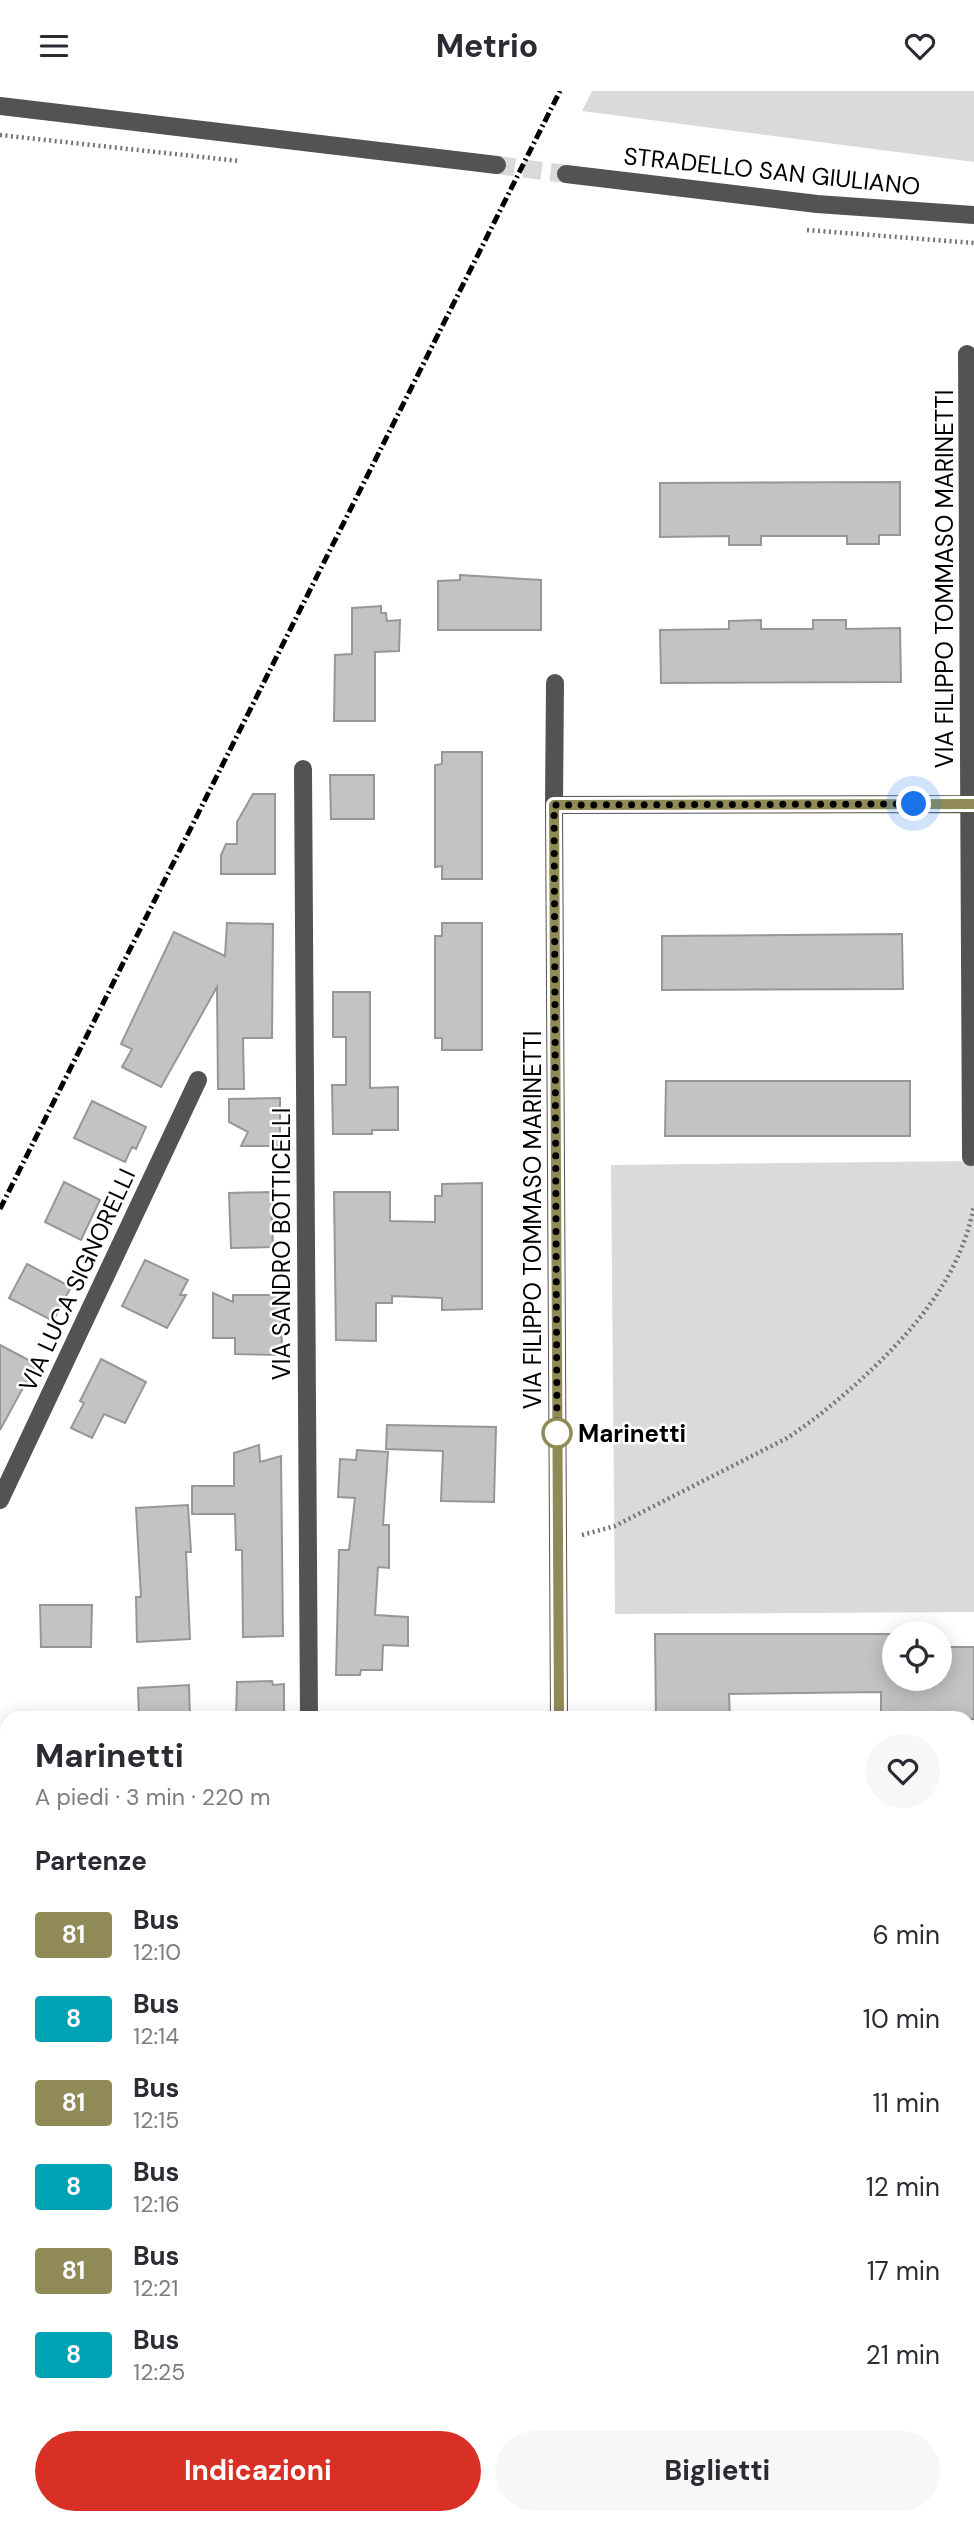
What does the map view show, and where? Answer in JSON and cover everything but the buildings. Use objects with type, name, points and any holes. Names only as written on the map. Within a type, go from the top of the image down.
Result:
[{"type":"street","points":[[0,106],[497,165]]},
{"type":"street","name":"STRADELLO SAN GIULIANO","points":[[566,174],[817,204],[974,215]]},
{"type":"street","name":"VIA FILIPPO TOMMASO MARINETTI","points":[[967,354],[972,804],[971,1157]]},
{"type":"street","name":"VIA FILIPPO TOMMASO MARINETTI","points":[[555,683],[559,1711]]},
{"type":"street","name":"VIA SANDRO BOTTICELLI","points":[[303,769],[309,1711]]},
{"type":"street","name":"VIA FILIPPO TOMMASO MARINETTI","points":[[554,805],[972,804]]},
{"type":"street","name":"VIA LUCA SIGNORELLI","points":[[0,1500],[198,1080]]},
{"type":"path","points":[[815,230],[974,243]]},
{"type":"path","points":[[558,1542],[615,1526],[808,1425],[889,1353],[925,1312],[957,1259],[974,1205]]},
{"type":"shaded area","points":[[592,91],[974,91],[974,162],[582,111]]},
{"type":"shaded area","points":[[974,1161],[974,1612],[615,1614],[611,1165]]},
{"type":"tunnel","points":[[497,165],[566,174]]},
{"type":"railway","points":[[0,1209],[560,91]]},
{"type":"bus line","name":"81","points":[[559,1711],[554,805],[974,804]]},
{"type":"place","name":"Marinetti","points":[[557,1433]]},
{"type":"route","points":[[557,1433],[554,805],[914,804]]}]
